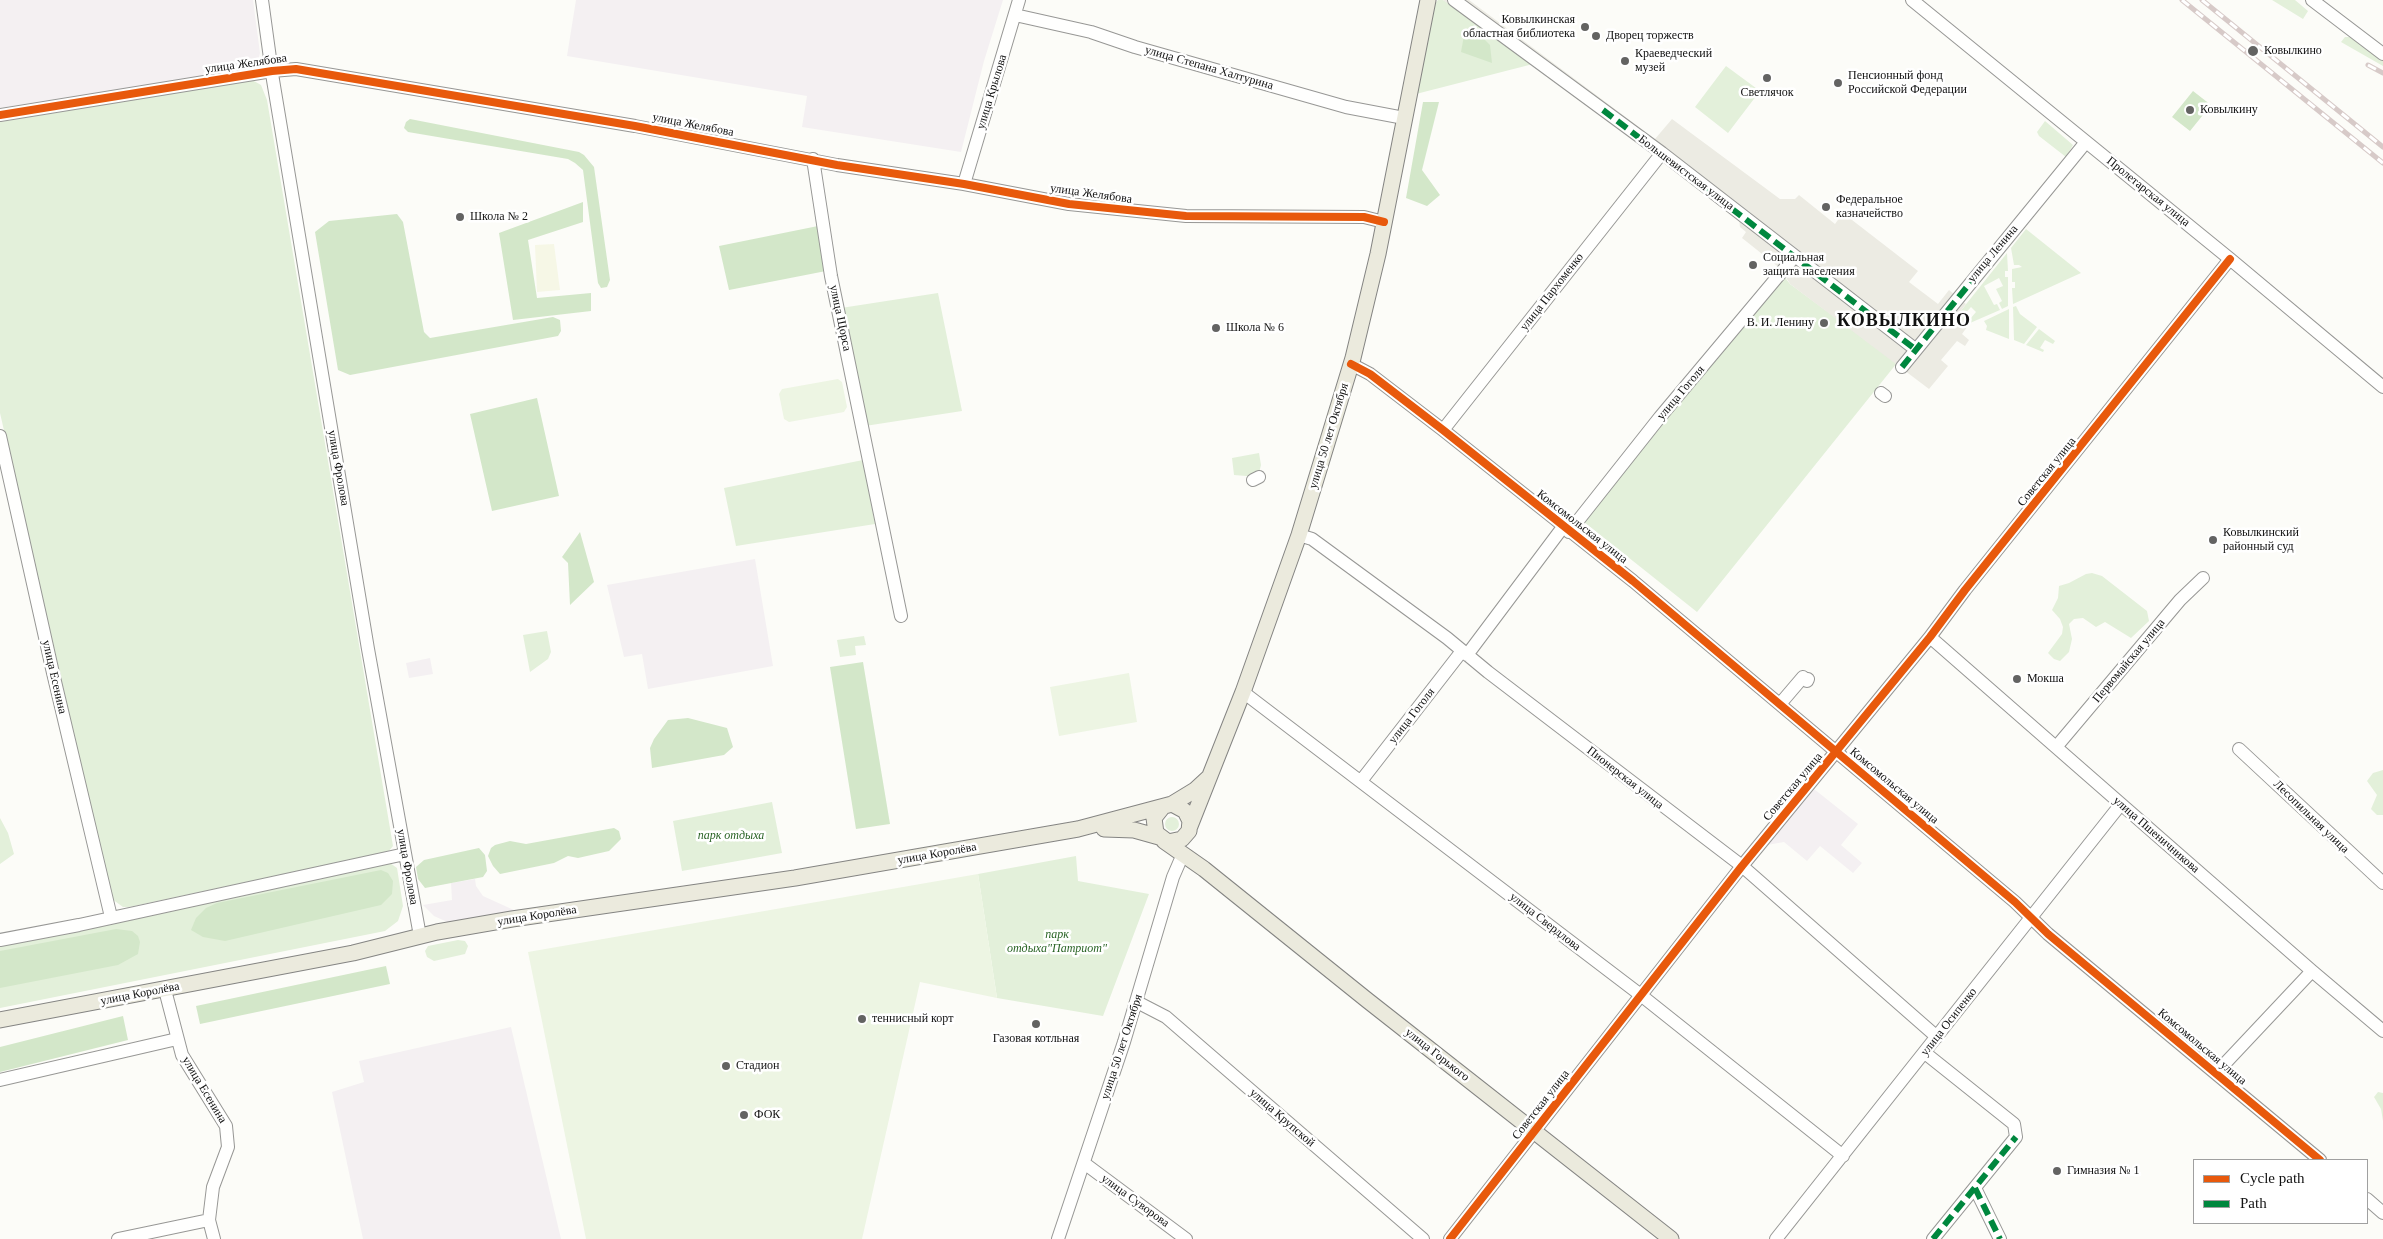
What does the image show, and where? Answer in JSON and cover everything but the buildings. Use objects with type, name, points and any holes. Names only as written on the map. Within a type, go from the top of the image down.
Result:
[{"type":"main road","name":"улица 50 лет Октября","points":[[1190,829],[1243,692],[1299,535],[1351,364],[1378,254],[1428,0]]},
{"type":"main road","name":"улица 50 лет Октября","points":[[1167,806],[1204,783],[1212,773]]},
{"type":"main road","points":[[1167,806],[1186,811],[1190,829],[1178,841],[1161,838],[1153,823],[1156,814],[1167,806]]},
{"type":"main road","name":"улица Королёва","points":[[0,1020],[354,953],[420,936],[512,919],[795,878],[1078,829],[1167,806]]},
{"type":"main road","name":"улица Королёва","points":[[1078,829],[1134,830],[1161,838]]},
{"type":"main road","name":"улица Горького","points":[[1190,829],[1187,841],[1189,850],[1204,869]]},
{"type":"main road","name":"улица Горького","points":[[1161,838],[1204,869],[1671,1239]]},
{"type":"street","name":"улица Фролова","points":[[262,0],[272,71],[368,649],[420,936]]},
{"type":"street","name":"улица Крылова","points":[[964,184],[1019,0]]},
{"type":"street","name":"Большевистская улица","points":[[1454,0],[1662,153],[1915,349]]},
{"type":"street","name":"Пролетарская улица","points":[[1912,0],[2383,386]]},
{"type":"street","points":[[2312,0],[2383,54]]},
{"type":"street","name":"улица Степана Халтурина","points":[[1015,15],[1091,32],[1135,47],[1346,107],[1404,118]]},
{"type":"street","name":"улица Желябова","points":[[0,115],[272,71],[313,70],[1070,204],[1177,215],[1364,217],[1384,222]]},
{"type":"street","name":"улица Ленина","points":[[1902,367],[2086,142]]},
{"type":"street","name":"улица Пархоменко","points":[[1443,430],[1662,153]]},
{"type":"street","name":"улица Щорса","points":[[813,159],[831,276],[901,616]]},
{"type":"street","name":"улица Гоголя","points":[[1361,781],[1566,530],[1795,256]]},
{"type":"street","name":"Советская улица","points":[[1450,1239],[1742,866],[1930,637],[1965,590],[2230,259]]},
{"type":"street","name":"Комсомольская улица","points":[[1351,364],[1370,374],[1443,430],[1566,530],[1633,581],[2032,918],[2048,934],[2319,1159]]},
{"type":"street","name":"улица Есенина","points":[[0,436],[53,673],[111,917]]},
{"type":"street","name":"Пионерская улица","points":[[1299,535],[1312,539],[1465,653],[1742,866],[1938,1038]]},
{"type":"street","name":"Первомайская улица","points":[[2057,746],[2180,600],[2203,578]]},
{"type":"street","name":"улица Пшеничникова","points":[[1930,637],[2383,1031]]},
{"type":"street","points":[[1780,704],[1802,677],[1807,681],[1808,679]]},
{"type":"street","name":"улица Свердлова","points":[[1243,692],[1642,996],[1843,1156]]},
{"type":"street","name":"Лесопильная улица","points":[[2239,749],[2383,884]]},
{"type":"street","name":"улица Осипенко","points":[[1776,1239],[1938,1038],[2121,804]]},
{"type":"street","points":[[0,940],[405,854]]},
{"type":"street","name":"улица 50 лет Октября","points":[[1058,1239],[1137,1002],[1173,877],[1183,854]]},
{"type":"street","points":[[2216,1073],[2312,971]]},
{"type":"street","name":"улица Есенина","points":[[165,990],[182,1055],[226,1126],[228,1147],[213,1187],[209,1220]]},
{"type":"street","name":"улица Крупской","points":[[1137,1002],[1166,1017],[1423,1239]]},
{"type":"street","points":[[0,1080],[177,1039]]},
{"type":"street","points":[[1925,1054],[2014,1124],[2016,1137],[1933,1239]]},
{"type":"street","name":"улица Суворова","points":[[1084,1163],[1186,1239]]},
{"type":"street","points":[[1975,1188],[2000,1239]]},
{"type":"street","points":[[2368,1200],[2383,1213]]},
{"type":"street","points":[[118,1239],[209,1220],[214,1239]]},
{"type":"shaded area","points":[[0,0],[253,0],[260,53],[258,61],[244,69],[0,108]]},
{"type":"shaded area","points":[[576,0],[1003,0],[984,61],[961,152],[802,127],[807,96],[567,56]]},
{"type":"shaded area","points":[[1443,0],[1469,0],[1655,139],[1672,119],[1780,199],[1795,199],[1799,195],[1835,224],[1843,213],[1918,271],[1909,282],[1938,304],[1949,290],[1966,304],[1956,317],[1970,323],[1962,334],[1969,340],[1965,346],[1957,341],[1941,360],[1948,366],[1929,389],[1790,284],[1781,269],[1742,238],[1746,232],[1740,227],[1739,219],[1655,156],[1646,147]]},
{"type":"shaded area","points":[[755,559],[773,666],[648,689],[642,654],[624,657],[607,585]]},
{"type":"shaded area","points":[[430,658],[433,674],[409,678],[406,663]]},
{"type":"shaded area","points":[[1814,789],[1858,824],[1841,845],[1862,863],[1853,873],[1820,846],[1807,861],[1784,842],[1767,845]]},
{"type":"shaded area","points":[[475,879],[476,886],[483,896],[516,911],[517,915],[454,925],[434,916],[423,905],[452,900],[451,883]]},
{"type":"shaded area","points":[[511,1027],[561,1239],[363,1239],[332,1092],[364,1082],[359,1061]]},
{"type":"green space","points":[[1438,0],[1443,0],[1452,5],[1533,64],[1416,94],[1434,5]]},
{"type":"green space","points":[[2272,0],[2295,0],[2308,11],[2303,19]]},
{"type":"green space","points":[[1465,30],[1476,31],[1490,45],[1492,63],[1461,52]]},
{"type":"green space","points":[[2345,37],[2350,37],[2383,60],[2383,66],[2341,42]]},
{"type":"green space","points":[[1726,66],[1760,91],[1728,133],[1695,107]]},
{"type":"green space","points":[[254,81],[261,85],[267,100],[393,846],[388,852],[123,907],[112,899],[0,413],[0,122]]},
{"type":"green space","points":[[2193,91],[2211,105],[2190,131],[2172,117]]},
{"type":"green space","points":[[1423,102],[1439,102],[1422,170],[1440,195],[1427,206],[1406,198]]},
{"type":"green space","points":[[410,119],[579,152],[584,155],[594,167],[610,280],[607,287],[601,288],[598,283],[583,170],[575,163],[568,159],[408,132],[404,128],[406,122]]},
{"type":"green space","points":[[2045,121],[2073,145],[2066,157],[2039,136],[2037,132]]},
{"type":"green space","points":[[583,202],[583,222],[528,240],[537,298],[591,293],[591,311],[513,320],[499,233]]},
{"type":"green space","points":[[397,214],[403,222],[424,332],[430,338],[553,317],[560,320],[561,331],[558,336],[350,375],[338,370],[315,232],[329,221]]},
{"type":"green space","points":[[818,226],[826,271],[729,290],[719,246]]},
{"type":"green space","points":[[2026,229],[2081,273],[2013,304],[2012,288],[2015,288],[2015,282],[2012,282],[2012,269],[2022,267],[2014,265],[2011,248]]},
{"type":"green space","points":[[554,244],[560,290],[537,292],[535,245]]},
{"type":"green space","points":[[2007,253],[2008,271],[2005,271],[2005,277],[2008,277],[2008,306],[2002,309],[1999,303],[2002,301],[1996,289],[2003,286],[1999,278],[1984,286],[1994,305],[1997,304],[2000,310],[1970,323],[1965,322],[1976,312],[1971,307],[1964,315],[1966,316],[1963,321],[1955,318]]},
{"type":"green space","points":[[1783,275],[1790,284],[1897,363],[1697,612],[1584,522]]},
{"type":"green space","points":[[938,293],[962,411],[865,426],[841,308]]},
{"type":"green space","points":[[2016,306],[2020,314],[2037,327],[2024,344],[2014,340],[2013,307]]},
{"type":"green space","points":[[2009,309],[2009,339],[1986,330],[1987,326],[1984,321]]},
{"type":"green space","points":[[2039,329],[2055,341],[2053,344],[2045,340],[2040,348],[2044,350],[2043,352],[2026,345]]},
{"type":"green space","points":[[838,379],[842,382],[847,407],[844,412],[789,422],[784,419],[779,394],[782,389]]},
{"type":"green space","points":[[537,398],[559,496],[492,511],[470,414]]},
{"type":"green space","points":[[1259,453],[1261,465],[1258,477],[1234,475],[1232,458]]},
{"type":"green space","points":[[863,460],[875,524],[736,546],[724,488]]},
{"type":"green space","points":[[580,532],[594,582],[570,605],[568,563],[562,557]]},
{"type":"green space","points":[[2092,573],[2102,576],[2147,611],[2149,621],[2131,638],[2105,622],[2096,627],[2083,618],[2074,619],[2069,624],[2072,639],[2069,652],[2060,661],[2054,659],[2048,653],[2062,634],[2063,627],[2060,619],[2052,610],[2058,598],[2059,586]]},
{"type":"green space","points":[[547,631],[551,652],[548,659],[530,672],[523,635]]},
{"type":"green space","points":[[864,636],[866,645],[855,646],[856,655],[840,657],[837,640]]},
{"type":"green space","points":[[863,662],[890,824],[856,829],[830,667]]},
{"type":"green space","points":[[1129,673],[1137,722],[1059,736],[1050,687]]},
{"type":"green space","points":[[688,718],[727,728],[733,747],[724,755],[652,768],[650,748],[654,739],[668,720]]},
{"type":"green space","points":[[2383,770],[2383,815],[2377,815],[2371,809],[2377,795],[2367,781],[2373,773]]},
{"type":"green space","name":"парк отдыха","points":[[772,802],[782,853],[682,871],[673,821]]},
{"type":"green space","points":[[1172,817],[1177,819],[1179,824],[1177,829],[1172,831],[1167,829],[1165,824],[1167,819]]},
{"type":"green space","points":[[0,818],[8,833],[14,854],[0,864]]},
{"type":"green space","points":[[614,828],[619,831],[621,839],[609,851],[578,858],[568,856],[554,863],[500,874],[488,856],[491,848],[495,845],[510,841],[526,844]]},
{"type":"green space","points":[[479,848],[485,855],[487,871],[483,877],[425,888],[418,879],[416,867],[424,860]]},
{"type":"green space","name":"парк отдыха\"Патриот\"","points":[[1076,856],[1078,881],[1149,894],[1103,1016],[997,998],[978,874]]},
{"type":"green space","points":[[390,863],[397,868],[403,906],[398,921],[385,931],[0,1008],[0,944]]},
{"type":"green space","points":[[381,870],[388,873],[393,881],[392,894],[381,905],[225,941],[203,937],[191,930],[196,918],[206,908],[217,903]]},
{"type":"green space","name":"Стадион","points":[[978,874],[997,998],[920,982],[862,1239],[586,1239],[528,952]]},
{"type":"green space","points":[[116,929],[132,931],[138,936],[140,942],[138,954],[118,965],[0,988],[0,951]]},
{"type":"green space","points":[[458,940],[465,941],[468,946],[465,954],[434,961],[427,957],[425,951],[428,946]]},
{"type":"green space","points":[[386,966],[390,984],[200,1024],[196,1006]]},
{"type":"green space","points":[[123,1016],[128,1040],[0,1072],[0,1047]]},
{"type":"green space","points":[[2378,1092],[2383,1093],[2383,1121],[2381,1109],[2374,1097]]},
{"type":"railway","points":[[2182,0],[2383,163]]},
{"type":"railway","points":[[2202,0],[2383,147]]},
{"type":"railway","points":[[2368,65],[2383,73]]},
{"type":"marked path","points":[[1603,110],[1915,349]]},
{"type":"marked path","points":[[1902,367],[2009,235]]},
{"type":"marked path","points":[[1933,1239],[2016,1137]]},
{"type":"marked path","points":[[1975,1188],[2000,1239]]},
{"type":"cycle path","points":[[0,115],[272,71],[296,69],[635,126],[837,165],[964,184],[1069,204],[1186,216],[1364,217],[1384,222]]},
{"type":"cycle path","points":[[1450,1239],[1742,866],[1930,637],[1965,590],[2230,259]]},
{"type":"cycle path","points":[[1351,364],[1370,374],[1443,430],[1633,581],[2015,902],[2048,934],[2319,1159]]},
{"type":"place","name":"Ковылкинская областная библиотека","points":[[1585,27]]},
{"type":"place","name":"Дворец торжеств","points":[[1596,36]]},
{"type":"place","name":"Ковылкино","points":[[2253,51]]},
{"type":"place","name":"Краеведческий музей","points":[[1625,61]]},
{"type":"place","name":"Светлячок","points":[[1767,78]]},
{"type":"place","name":"Пенсионный фонд Российской Федерации","points":[[1838,83]]},
{"type":"place","name":"Ковылкину","points":[[2190,110]]},
{"type":"place","name":"Федеральное казначейство","points":[[1826,207]]},
{"type":"place","name":"Школа № 2","points":[[460,217]]},
{"type":"place","name":"Социальная защита населения","points":[[1753,265]]},
{"type":"place","name":"В. И. Ленину","points":[[1824,323]]},
{"type":"place","name":"Школа № 6","points":[[1216,328]]},
{"type":"place","name":"Ковылкинский районный суд","points":[[2213,540]]},
{"type":"place","name":"Мокша","points":[[2017,679]]},
{"type":"place","name":"теннисный корт","points":[[862,1019]]},
{"type":"place","name":"Газовая котльная","points":[[1036,1024]]},
{"type":"place","name":"Стадион","points":[[726,1066]]},
{"type":"place","name":"ФОК","points":[[744,1115]]},
{"type":"place","name":"Гимназия № 1","points":[[2057,1171]]},
{"type":"district","name":"КОВЫЛКИНО","points":[[1904,321]]}]
